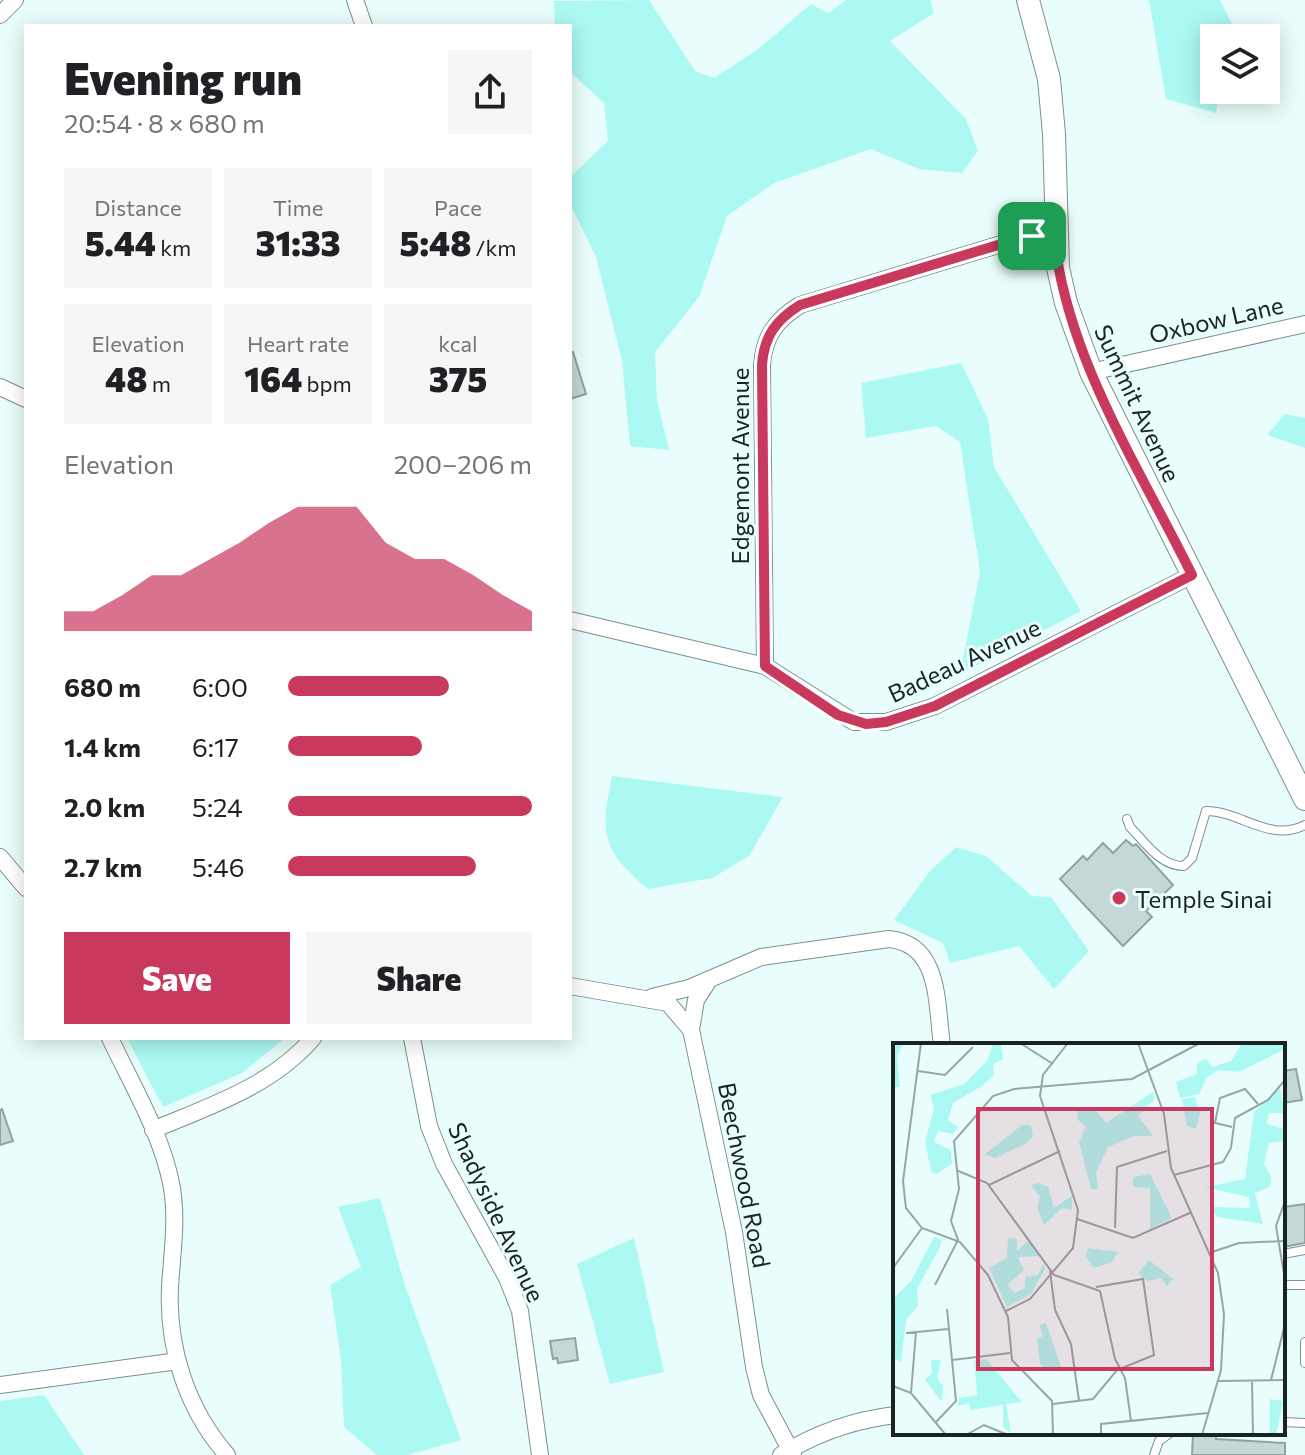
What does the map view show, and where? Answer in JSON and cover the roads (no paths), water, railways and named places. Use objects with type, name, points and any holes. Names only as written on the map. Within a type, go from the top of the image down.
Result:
[{"type":"street","points":[[0,15],[15,0]]},
{"type":"street","points":[[355,0],[363,24]]},
{"type":"street","name":"Summit Avenue","points":[[1028,0],[1049,79],[1054,134],[1054,235],[1066,303],[1091,372],[1305,799]]},
{"type":"street","name":"Edgemont Avenue","points":[[765,666],[762,365],[774,325],[800,305],[1021,238],[1054,235]]},
{"type":"street","name":"Oxbow Lane","points":[[1091,372],[1305,324]]},
{"type":"street","points":[[0,387],[24,398]]},
{"type":"street","name":"Badeau Avenue","points":[[572,620],[765,666],[846,719],[866,724],[886,722],[935,706],[1192,575]]},
{"type":"street","points":[[0,857],[24,886]]},
{"type":"street","points":[[650,997],[710,980],[761,957],[889,939],[907,941],[920,950],[929,963],[942,1043]]},
{"type":"street","points":[[691,1030],[696,1000],[710,980]]},
{"type":"street","points":[[572,986],[650,997],[668,1003],[691,1030]]},
{"type":"street","name":"Beechwood Road","points":[[691,1030],[723,1177],[754,1367],[761,1395],[788,1453]]},
{"type":"street","points":[[111,1040],[153,1130],[171,1185],[174,1215],[170,1318],[178,1361],[191,1402],[210,1435],[227,1455]]},
{"type":"street","points":[[153,1130],[262,1082],[291,1061],[311,1040]]},
{"type":"street","name":"Shadyside Avenue","points":[[412,1040],[429,1126],[444,1164],[507,1278],[520,1311],[540,1455]]},
{"type":"street","points":[[0,1385],[178,1361]]},
{"type":"street","points":[[788,1453],[803,1441],[854,1423],[893,1415]]},
{"type":"lane","points":[[1127,819],[1130,827],[1165,863],[1184,866],[1192,858],[1206,811],[1219,811],[1269,831],[1285,832],[1305,825]]},
{"type":"lane","points":[[1285,1254],[1305,1250]]},
{"type":"lane","points":[[1305,1342],[1305,1363]]},
{"type":"lane","points":[[1285,1422],[1305,1423]]},
{"type":"lane","points":[[1154,1455],[1159,1441],[1167,1435]]},
{"type":"place","name":"Temple Sinai","points":[[1119,898]]}]
